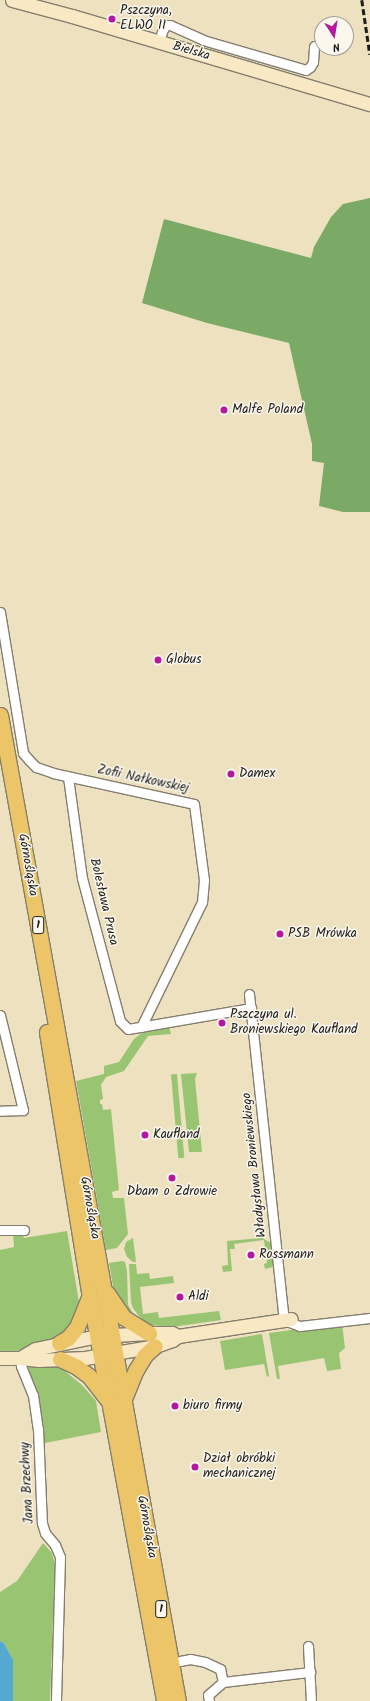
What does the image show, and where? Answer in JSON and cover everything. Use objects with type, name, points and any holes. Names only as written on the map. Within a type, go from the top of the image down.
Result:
[{"type":"main road","name":"Bielska","points":[[12,0],[72,16],[158,43],[370,104]]},
{"type":"main road","name":"Górnośląska","points":[[0,715],[103,1286],[104,1335]]},
{"type":"main road","name":"Górnośląska","points":[[0,772],[50,1052],[90,1297],[104,1335],[108,1355],[124,1399],[178,1701]]},
{"type":"main road","points":[[103,1286],[123,1317],[152,1339]]},
{"type":"main road","points":[[58,1343],[71,1335],[78,1327],[90,1297]]},
{"type":"main road","points":[[20,1358],[35,1350],[58,1343],[104,1335],[172,1340],[178,1336],[288,1320]]},
{"type":"main road","points":[[0,1358],[39,1360],[108,1355],[152,1339]]},
{"type":"main road","points":[[124,1399],[136,1370],[152,1339]]},
{"type":"main road","name":"Górnośląska","points":[[108,1355],[108,1401],[164,1701]]},
{"type":"main road","points":[[60,1359],[77,1367],[89,1376],[108,1401]]},
{"type":"street","points":[[158,43],[166,25],[170,24],[203,40],[306,70],[313,62],[314,46]]},
{"type":"street","name":"Zofii Nałkowskiej","points":[[0,612],[23,753],[36,767],[68,777],[194,804],[204,880],[202,902],[141,1027]]},
{"type":"street","name":"Bolesława Prusa","points":[[68,777],[82,878],[120,1021],[128,1029],[141,1027]]},
{"type":"street","name":"Władysława Broniewskiego","points":[[249,994],[288,1320]]},
{"type":"street","points":[[141,1027],[251,1008]]},
{"type":"street","points":[[0,1014],[23,1110],[0,1111]]},
{"type":"street","points":[[0,1230],[24,1230]]},
{"type":"street","points":[[288,1320],[300,1326],[370,1318]]},
{"type":"street","name":"Jana Brzechwy","points":[[20,1358],[21,1366],[33,1395],[38,1430],[42,1523],[45,1533],[55,1545],[60,1557],[56,1701]]},
{"type":"street","points":[[308,1646],[311,1701]]},
{"type":"street","points":[[180,1661],[190,1659],[199,1660],[220,1669],[223,1682]]},
{"type":"street","points":[[209,1701],[208,1695],[223,1682],[310,1672]]},
{"type":"green space","points":[[370,198],[370,512],[343,512],[319,506],[324,463],[312,461],[312,444],[289,343],[207,323],[142,303],[164,219],[311,258],[314,247],[331,217],[343,204]]},
{"type":"green space","points":[[169,1026],[171,1034],[148,1036],[124,1071],[106,1077],[101,1085],[103,1099],[100,1100],[100,1104],[102,1104],[103,1110],[111,1109],[119,1190],[112,1192],[113,1198],[124,1198],[128,1234],[117,1248],[106,1250],[76,1081],[104,1074],[104,1066],[119,1062],[134,1039],[145,1030]]},
{"type":"green space","points":[[197,1073],[195,1079],[202,1152],[189,1152],[181,1074]]},
{"type":"green space","points":[[177,1074],[184,1158],[178,1158],[171,1075]]},
{"type":"green space","points":[[67,1231],[79,1302],[79,1311],[70,1327],[55,1339],[13,1352],[0,1352],[0,1250],[14,1247],[13,1233],[22,1234],[24,1238]]},
{"type":"green space","points":[[133,1238],[136,1262],[133,1262],[127,1257],[124,1249],[126,1242]]},
{"type":"green space","points":[[262,1238],[271,1243],[273,1267],[265,1269],[264,1264],[267,1263],[264,1240],[234,1244],[235,1249],[230,1249],[232,1271],[223,1272],[222,1266],[228,1265],[227,1241]]},
{"type":"green space","points":[[125,1262],[127,1271],[128,1305],[134,1315],[130,1318],[114,1292],[109,1263]]},
{"type":"green space","points":[[129,1264],[136,1264],[137,1274],[149,1273],[150,1279],[173,1276],[174,1283],[140,1287],[143,1314],[158,1312],[159,1318],[219,1311],[221,1320],[172,1327],[149,1325],[138,1315],[131,1302]]},
{"type":"green space","points":[[342,1323],[345,1348],[339,1353],[341,1369],[327,1371],[324,1358],[278,1366],[280,1379],[277,1379],[269,1333]]},
{"type":"green space","points":[[262,1334],[269,1376],[267,1377],[264,1364],[225,1370],[220,1341]]},
{"type":"green space","points":[[26,1367],[60,1367],[82,1385],[96,1401],[101,1432],[45,1443],[39,1409]]},
{"type":"green space","points":[[43,1543],[52,1553],[55,1565],[50,1701],[13,1701],[13,1660],[4,1643],[0,1641],[0,1592],[17,1581]]},
{"type":"water","points":[[0,1641],[4,1643],[13,1660],[13,1701],[0,1701]]},
{"type":"railway","points":[[362,0],[370,54]]},
{"type":"place","name":"Pszczyna, ELWO II","points":[[112,19]]},
{"type":"place","name":"Malfe Poland","points":[[224,410]]},
{"type":"place","name":"Globus","points":[[158,660]]},
{"type":"place","name":"Damex","points":[[231,774]]},
{"type":"place","name":"PSB Mrówka","points":[[280,934]]},
{"type":"place","name":"Pszczyna ul. Broniewskiego Kaufland","points":[[222,1023]]},
{"type":"place","name":"Kaufland","points":[[145,1135]]},
{"type":"place","name":"Dbam o Zdrowie","points":[[172,1178]]},
{"type":"place","name":"Rossmann","points":[[251,1255]]},
{"type":"place","name":"Aldi","points":[[180,1297]]},
{"type":"place","name":"biuro firmy","points":[[175,1406]]},
{"type":"place","name":"Dział obróbki mechanicznej","points":[[195,1467]]}]
